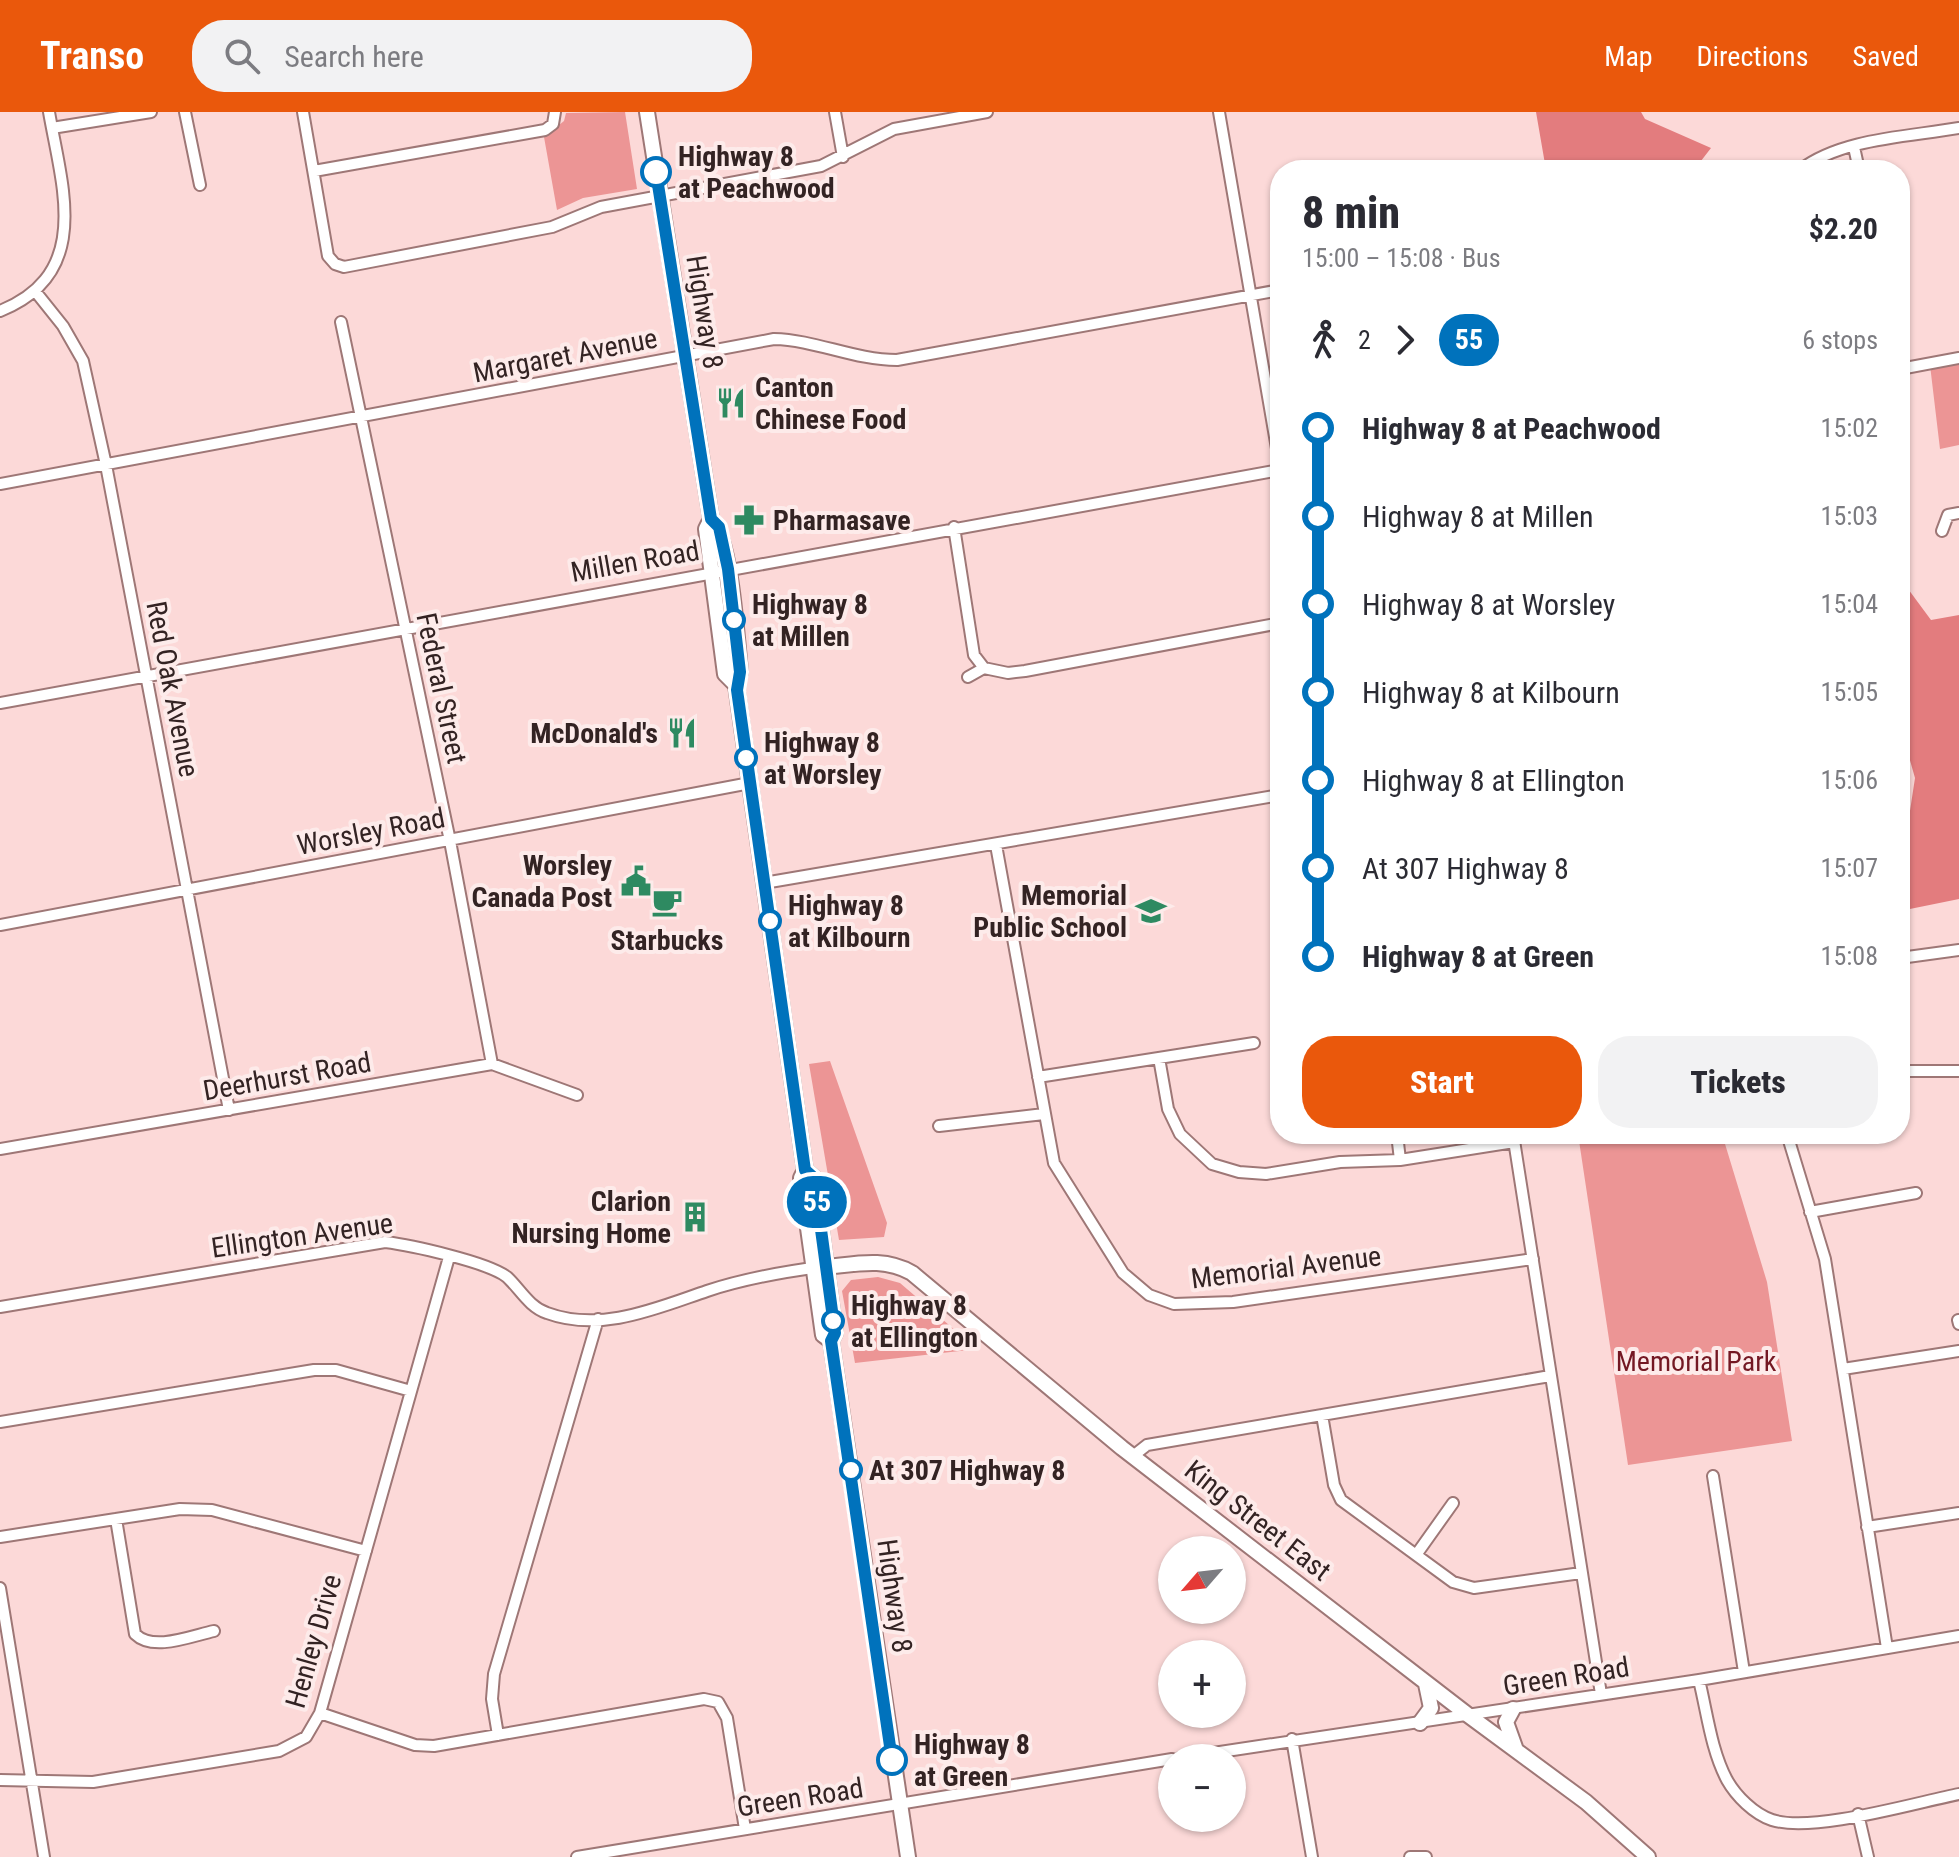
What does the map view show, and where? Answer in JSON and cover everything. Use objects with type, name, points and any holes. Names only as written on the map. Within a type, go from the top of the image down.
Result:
[{"type":"main road","name":"Highway 8","points":[[647,112],[711,519],[706,529],[725,674],[736,685]]},
{"type":"main road","name":"Highway 8","points":[[711,519],[719,527],[728,569],[740,672],[736,685],[805,1170],[814,1178],[819,1268],[835,1333],[831,1341],[908,1857]]},
{"type":"main road","name":"King Street East","points":[[819,1268],[880,1261],[896,1264],[912,1273],[1133,1456],[1597,1811],[1648,1857]]},
{"type":"main road","points":[[1420,1723],[1431,1708],[1426,1683]]},
{"type":"main road","points":[[1513,1709],[1506,1722],[1516,1750]]},
{"type":"street","points":[[0,311],[35,291],[56,262],[65,236],[67,210],[49,112]]},
{"type":"street","points":[[52,128],[151,112]]},
{"type":"street","points":[[185,112],[200,185]]},
{"type":"street","points":[[303,112],[328,256],[335,264],[344,267],[552,227],[601,207],[821,166],[894,129],[987,112]]},
{"type":"street","points":[[314,171],[545,130],[553,124],[555,112]]},
{"type":"street","points":[[835,112],[843,157]]},
{"type":"street","points":[[1219,112],[1270,408]]},
{"type":"street","points":[[1815,160],[1854,147],[1959,128]]},
{"type":"street","points":[[1854,147],[1857,160]]},
{"type":"street","name":"Red Oak Avenue","points":[[35,291],[63,326],[83,361],[106,465],[229,1110]]},
{"type":"street","name":"Margaret Avenue","points":[[0,484],[774,339],[792,339],[860,358],[897,360],[1270,292]]},
{"type":"street","name":"Federal Street","points":[[341,322],[450,841],[492,1064]]},
{"type":"street","points":[[1910,367],[1959,358]]},
{"type":"street","name":"Millen Road","points":[[0,703],[1270,470]]},
{"type":"street","points":[[1942,531],[1948,515],[1959,513]]},
{"type":"street","points":[[954,527],[974,655],[984,668],[1008,673],[1025,671],[1270,625]]},
{"type":"street","points":[[968,677],[984,668]]},
{"type":"street","name":"Worsley Road","points":[[0,925],[750,783]]},
{"type":"street","points":[[764,883],[1270,797]]},
{"type":"street","name":"Memorial Avenue","points":[[996,845],[1054,1163],[1123,1273],[1149,1295],[1174,1304],[1233,1302],[1533,1259]]},
{"type":"street","points":[[1910,957],[1959,950]]},
{"type":"street","points":[[1038,1077],[1254,1043]]},
{"type":"street","points":[[1159,1058],[1174,1122],[1189,1146],[1212,1164],[1253,1175],[1340,1162],[1400,1160],[1482,1144]]},
{"type":"street","name":"Deerhurst Road","points":[[0,1149],[492,1064],[577,1095]]},
{"type":"street","points":[[1910,1071],[1959,1071]]},
{"type":"street","points":[[939,1126],[1044,1114]]},
{"type":"street","points":[[1398,1144],[1400,1160]]},
{"type":"street","points":[[1514,1144],[1601,1694]]},
{"type":"street","points":[[1790,1144],[1825,1259],[1887,1648]]},
{"type":"street","points":[[1810,1212],[1916,1193]]},
{"type":"street","name":"Ellington Avenue","points":[[0,1307],[385,1242],[497,1271],[530,1303],[547,1313],[598,1319],[650,1311],[732,1283],[819,1268]]},
{"type":"street","name":"Henley Drive","points":[[0,1780],[93,1782],[285,1750],[310,1734],[320,1713],[449,1257]]},
{"type":"street","points":[[498,1735],[492,1699],[494,1674],[598,1319]]},
{"type":"street","points":[[1843,1369],[1959,1351]]},
{"type":"street","points":[[0,1422],[314,1370],[336,1370],[411,1391]]},
{"type":"street","points":[[1133,1456],[1147,1445],[1550,1376]]},
{"type":"street","points":[[1322,1415],[1337,1496],[1453,1582],[1474,1588],[1581,1573]]},
{"type":"street","points":[[1713,1476],[1744,1672]]},
{"type":"street","points":[[1416,1555],[1453,1503]]},
{"type":"street","points":[[0,1537],[180,1509],[212,1510],[366,1551]]},
{"type":"street","points":[[1867,1527],[1959,1513]]},
{"type":"street","points":[[116,1519],[135,1634],[142,1641],[153,1643],[214,1631]]},
{"type":"street","points":[[0,1588],[44,1857]]},
{"type":"street","name":"Green Road","points":[[1246,1747],[1513,1709],[1959,1636]]},
{"type":"street","points":[[1699,1680],[1728,1782],[1756,1812],[1773,1820],[1802,1824],[1959,1794]]},
{"type":"street","points":[[320,1713],[415,1745],[434,1746],[704,1699],[718,1702],[727,1718],[745,1829]]},
{"type":"street","points":[[1292,1739],[1312,1857]]},
{"type":"street","name":"Green Road","points":[[577,1857],[646,1851],[745,1829],[1158,1761]]},
{"type":"street","points":[[1858,1814],[1868,1857]]},
{"type":"street","points":[[1410,1857],[1426,1857]]},
{"type":"green space","points":[[625,112],[637,189],[583,198],[557,210],[544,137],[564,121],[566,113]]},
{"type":"green space","points":[[1959,360],[1959,445],[1940,449],[1930,365]]},
{"type":"green space","points":[[830,1061],[887,1223],[884,1237],[839,1240],[809,1064]]},
{"type":"green space","name":"Memorial Park","points":[[1580,1144],[1725,1144],[1767,1282],[1792,1441],[1628,1465]]},
{"type":"green space","points":[[878,1277],[900,1283],[977,1349],[855,1363],[842,1291],[851,1280]]},
{"type":"shaded area","points":[[1536,112],[1641,112],[1645,119],[1711,148],[1702,160],[1544,160]]},
{"type":"shaded area","points":[[1910,592],[1931,620],[1959,615],[1959,899],[1910,909],[1910,811],[1915,778],[1910,760]]},
{"type":"bus line","name":"55","points":[[656,172],[711,519],[719,527],[728,569],[740,672],[736,685],[805,1170],[814,1178],[835,1333],[831,1341],[892,1760]]},
{"type":"place","name":"Highway 8 at Peachwood","points":[[656,172]]},
{"type":"place","name":"Canton Chinese Food","points":[[731,403]]},
{"type":"place","name":"Pharmasave","points":[[749,520]]},
{"type":"place","name":"Highway 8 at Millen","points":[[734,620]]},
{"type":"place","name":"McDonald's","points":[[682,733]]},
{"type":"place","name":"Highway 8 at Worsley","points":[[746,758]]},
{"type":"place","name":"Worsley Canada Post","points":[[636,881]]},
{"type":"place","name":"Starbucks","points":[[667,902]]},
{"type":"place","name":"Memorial Public School","points":[[1151,911]]},
{"type":"place","name":"Highway 8 at Kilbourn","points":[[770,921]]},
{"type":"place","name":"Clarion Nursing Home","points":[[695,1217]]},
{"type":"place","name":"Highway 8 at Ellington","points":[[833,1321]]},
{"type":"place","name":"At 307 Highway 8","points":[[851,1470]]},
{"type":"place","name":"Highway 8 at Green","points":[[892,1760]]}]
